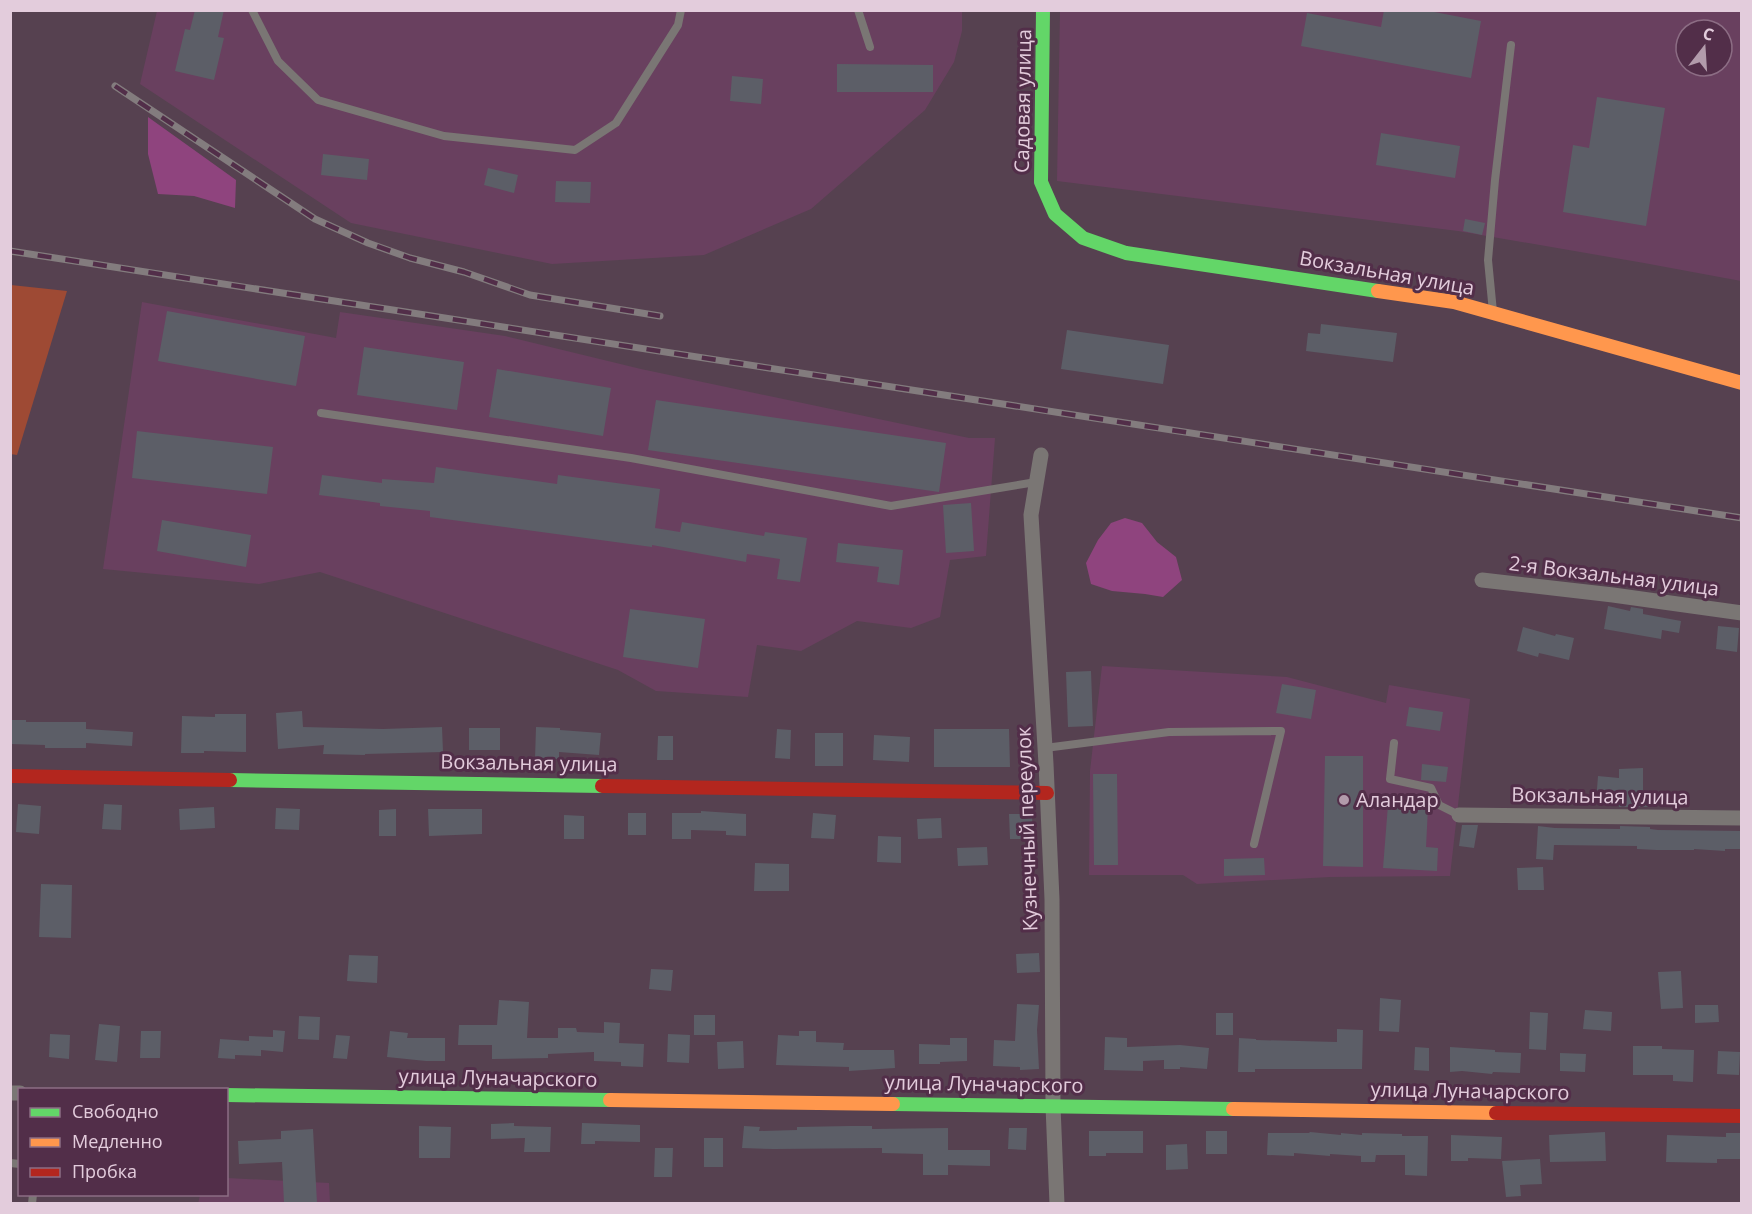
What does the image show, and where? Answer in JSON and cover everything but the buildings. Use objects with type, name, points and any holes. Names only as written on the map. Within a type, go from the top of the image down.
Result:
[{"type":"street","name":"Садовая улица","points":[[1043,10],[1041,182],[1055,213],[1083,238],[1126,253]]},
{"type":"street","name":"Вокзальная улица","points":[[1126,253],[1454,302],[1742,383]]},
{"type":"street","name":"Кузнечный переулок","points":[[1041,455],[1031,515],[1052,898],[1053,1106],[1058,1203]]},
{"type":"street","name":"2-я Вокзальная улица","points":[[1482,580],[1742,613]]},
{"type":"street","name":"Вокзальная улица","points":[[10,776],[1047,793]]},
{"type":"street","name":"Вокзальная улица","points":[[1459,815],[1742,818]]},
{"type":"street","name":"улица Луначарского","points":[[228,1095],[1742,1116]]},
{"type":"lane","points":[[252,10],[278,61],[318,100],[444,136],[574,150],[616,123],[678,25],[681,10]]},
{"type":"lane","points":[[858,10],[870,47]]},
{"type":"lane","points":[[1493,313],[1488,260],[1511,45]]},
{"type":"lane","points":[[321,413],[631,458],[891,506],[1038,481]]},
{"type":"lane","points":[[1045,748],[1170,732],[1281,731],[1254,844]]},
{"type":"lane","points":[[1394,743],[1390,779],[1431,788],[1439,806],[1459,815]]},
{"type":"shaded area","points":[[157,11],[962,11],[962,31],[954,62],[925,110],[811,209],[704,255],[552,264],[351,223],[140,84]]},
{"type":"shaded area","points":[[1060,11],[1741,11],[1741,281],[1458,231],[1057,181]]},
{"type":"shaded area","points":[[148,117],[236,180],[235,208],[194,196],[158,194],[148,154]]},
{"type":"shaded area","points":[[11,285],[67,291],[17,455],[10,454]]},
{"type":"shaded area","points":[[142,302],[336,338],[340,312],[505,336],[641,369],[969,438],[995,438],[986,556],[950,560],[940,617],[911,628],[857,621],[801,651],[757,645],[748,697],[656,691],[618,670],[320,572],[259,584],[103,569]]},
{"type":"shaded area","points":[[1125,518],[1142,523],[1157,542],[1176,557],[1182,580],[1163,597],[1112,591],[1091,584],[1086,563],[1098,540],[1111,523]]},
{"type":"shaded area","points":[[1102,666],[1287,677],[1386,703],[1389,685],[1470,699],[1450,876],[1330,877],[1197,884],[1183,875],[1089,875],[1090,771]]},
{"type":"shaded area","points":[[228,1178],[329,1183],[330,1203],[198,1204],[200,1196],[228,1196]]},
{"type":"railway","points":[[115,86],[315,219],[368,243],[530,295],[660,316]]},
{"type":"railway","points":[[10,251],[1742,518]]},
{"type":"traffic: fast","points":[[1043,10],[1041,182],[1055,214],[1083,238],[1126,253],[1378,291]]},
{"type":"traffic: fast","points":[[230,780],[602,786]]},
{"type":"traffic: fast","points":[[228,1095],[610,1100]]},
{"type":"traffic: fast","points":[[893,1104],[1233,1109]]},
{"type":"traffic: slow","points":[[1378,291],[1454,302],[1742,383]]},
{"type":"traffic: slow","points":[[610,1100],[893,1104]]},
{"type":"traffic: slow","points":[[1233,1109],[1496,1113]]},
{"type":"traffic: jam","points":[[10,776],[230,780]]},
{"type":"traffic: jam","points":[[602,786],[1047,793]]},
{"type":"traffic: jam","points":[[1496,1113],[1742,1116]]},
{"type":"place","name":"Аландар","points":[[1344,800]]}]
